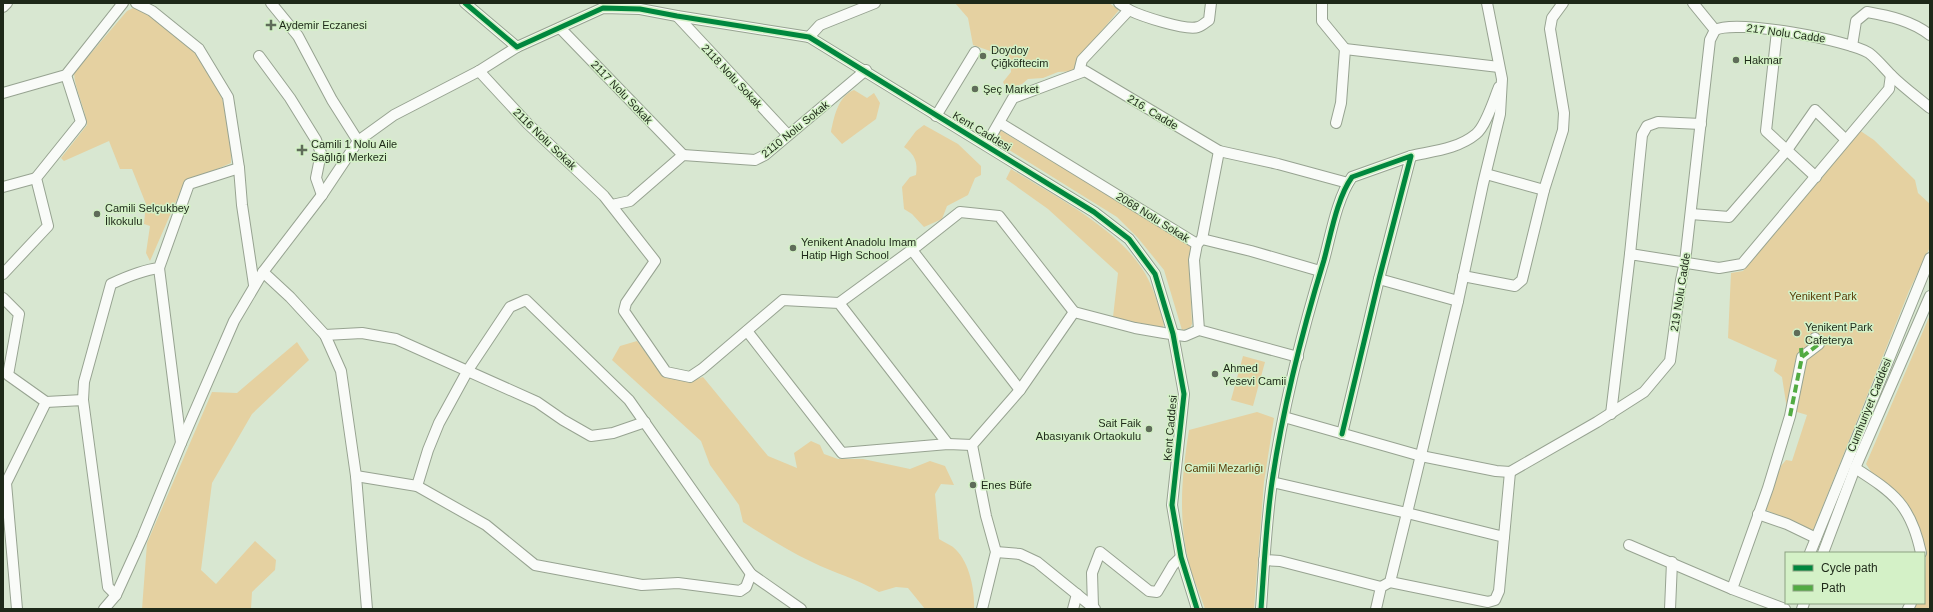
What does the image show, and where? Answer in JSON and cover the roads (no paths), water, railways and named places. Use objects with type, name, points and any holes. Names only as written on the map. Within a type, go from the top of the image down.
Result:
[{"type":"street","points":[[3,7],[7,3]]},
{"type":"street","points":[[3,93],[66,75],[123,3]]},
{"type":"street","points":[[136,3],[152,11],[199,49],[228,97],[254,285]]},
{"type":"street","points":[[104,609],[116,595],[142,538],[234,321],[254,285],[322,195],[358,141],[332,100],[298,36],[272,3]]},
{"type":"street","points":[[465,3],[517,47]]},
{"type":"street","points":[[809,36],[820,25],[875,3]]},
{"type":"street","points":[[1119,3],[1141,16],[1182,26],[1198,27],[1209,20],[1211,3]]},
{"type":"street","points":[[1322,3],[1322,21],[1345,49],[1341,103],[1336,123]]},
{"type":"street","points":[[1390,582],[1458,301],[1500,114],[1502,79],[1487,3]]},
{"type":"street","points":[[1463,276],[1515,286],[1522,280],[1544,190],[1563,130],[1564,113],[1550,29],[1552,18],[1563,3]]},
{"type":"street","points":[[1693,3],[1715,30]]},
{"type":"street","name":"Kent Caddesi","points":[[358,141],[394,115],[479,71],[517,47],[603,8],[640,9],[809,36],[866,70],[936,116],[986,144],[1094,212],[1129,239],[1155,274],[1173,334],[1184,394],[1172,505],[1181,557],[1197,609]]},
{"type":"street","points":[[986,144],[1000,123],[1013,98],[1079,72],[1082,60],[1129,10]]},
{"type":"street","points":[[1852,46],[1856,21],[1867,12],[1896,17],[1930,35]]},
{"type":"street","name":"2118 Nolu Sokak","points":[[677,16],[788,135]]},
{"type":"street","name":"217 Nolu Cadde","points":[[1715,30],[1722,26],[1744,27],[1824,38],[1852,46],[1869,54],[1930,108]]},
{"type":"street","name":"2117 Nolu Sokak","points":[[560,28],[683,155]]},
{"type":"street","name":"219 Nolu Cadde","points":[[1510,472],[1611,414],[1644,392],[1670,361],[1691,214],[1710,40],[1715,30]]},
{"type":"street","points":[[1777,31],[1766,131],[1816,177]]},
{"type":"street","points":[[1345,49],[1499,67]]},
{"type":"street","points":[[936,116],[975,52]]},
{"type":"street","points":[[259,56],[290,98],[316,140],[321,153],[316,178],[322,195]]},
{"type":"street","name":"2110 Nolu Sokak","points":[[683,155],[755,160],[765,155],[866,70]]},
{"type":"street","name":"2116 Nolu Sokak","points":[[479,71],[528,124],[612,205],[655,261],[626,303],[624,311],[654,357],[666,372],[690,377],[747,331]]},
{"type":"street","name":"216. Cadde","points":[[1079,72],[1084,71],[1219,151],[1285,166],[1348,184]]},
{"type":"street","points":[[3,187],[36,178],[81,122],[66,75]]},
{"type":"street","points":[[1630,254],[1719,268],[1742,264],[1816,177],[1845,139],[1889,89],[1891,75]]},
{"type":"street","points":[[1261,609],[1264,560],[1272,482],[1284,417],[1320,271],[1348,184],[1352,177],[1412,156],[1459,144],[1477,133],[1486,117],[1502,79]]},
{"type":"street","points":[[1691,214],[1729,217],[1787,150],[1815,110],[1845,139]]},
{"type":"street","points":[[1611,414],[1630,254],[1642,135],[1647,126],[1658,122],[1701,124]]},
{"type":"street","name":"2068 Nolu Sokak","points":[[1000,123],[1199,242],[1251,251],[1320,271]]},
{"type":"street","points":[[1199,330],[1194,260],[1219,151]]},
{"type":"street","points":[[612,205],[630,202],[683,155]]},
{"type":"street","points":[[1342,434],[1379,279],[1412,156]]},
{"type":"street","points":[[181,443],[159,268],[189,184],[239,168]]},
{"type":"street","points":[[1486,174],[1544,190]]},
{"type":"street","points":[[3,274],[48,226],[36,178]]},
{"type":"street","points":[[972,445],[948,444],[842,454],[747,331],[783,300],[839,303],[912,250],[960,212],[999,216],[1074,312],[1135,328],[1185,336],[1199,330],[1298,357]]},
{"type":"street","points":[[912,250],[1020,390]]},
{"type":"street","name":"Cumhuriyet Caddesi","points":[[1810,552],[1930,258]]},
{"type":"street","points":[[116,595],[108,587],[83,400],[84,382],[111,284],[130,276],[159,268]]},
{"type":"street","points":[[263,272],[290,297],[325,335],[340,371],[356,476],[368,609]]},
{"type":"street","points":[[1379,279],[1458,301]]},
{"type":"street","name":"Cumhuriyet Caddesi","points":[[1823,552],[1855,468],[1930,296]]},
{"type":"street","points":[[3,298],[19,314],[8,375],[46,402],[83,400]]},
{"type":"street","points":[[417,486],[428,450],[439,424],[468,370],[510,307],[526,300],[629,400],[751,574],[801,609]]},
{"type":"street","points":[[839,303],[948,444]]},
{"type":"street","points":[[972,445],[1020,390],[1074,312]]},
{"type":"street","points":[[325,335],[362,333],[396,339],[537,402],[563,420],[591,436],[613,433],[645,422]]},
{"type":"street","points":[[1732,589],[1790,416],[1801,352],[1819,344],[1815,338]]},
{"type":"street","points":[[17,609],[6,483],[46,402]]},
{"type":"street","points":[[1264,560],[1280,561],[1381,587],[1390,582],[1488,602],[1495,600],[1499,591],[1510,472],[1496,471],[1421,456],[1284,417]]},
{"type":"street","points":[[972,445],[986,516],[996,552],[982,609]]},
{"type":"street","points":[[1855,468],[1887,489],[1902,505],[1916,530],[1921,552]]},
{"type":"street","points":[[356,476],[417,486],[486,525],[535,565],[642,585],[678,583],[740,592],[746,587],[751,574]]},
{"type":"street","points":[[1272,482],[1504,537]]},
{"type":"street","points":[[1758,514],[1816,538]]},
{"type":"street","points":[[1629,545],[1672,562],[1732,589],[1785,609]]},
{"type":"street","points":[[996,552],[1020,554],[1037,562],[1094,608]]},
{"type":"street","points":[[1094,608],[1092,573],[1100,552],[1149,591],[1157,592],[1173,565],[1181,557]]},
{"type":"street","points":[[1670,609],[1672,562]]},
{"type":"street","points":[[1376,609],[1381,587]]},
{"type":"street","points":[[1073,609],[1077,594]]},
{"type":"place","name":"Aydemir Eczanesi","points":[[271,25]]},
{"type":"place","name":"Doydoy Çiğköftecim","points":[[983,56]]},
{"type":"place","name":"Hakmar","points":[[1736,60]]},
{"type":"place","name":"Şeç Market","points":[[975,89]]},
{"type":"place","name":"Camili 1 Nolu Aile Sağlığı Merkezi","points":[[302,150]]},
{"type":"place","name":"Camili Selçukbey İlkokulu","points":[[97,214]]},
{"type":"place","name":"Yenikent Anadolu Imam Hatip High School","points":[[793,248]]},
{"type":"place","name":"Yenikent Park Cafeterya","points":[[1797,333]]},
{"type":"place","name":"Ahmed Yesevi Camii","points":[[1215,374]]},
{"type":"place","name":"Sait Faik Abasıyanık Ortaokulu","points":[[1149,429]]},
{"type":"place","name":"Enes Büfe","points":[[973,485]]},
{"type":"park label","name":"Yenikent Park","points":[[1823,296]]},
{"type":"park label","name":"Camili Mezarlığı","points":[[1224,468]]}]
